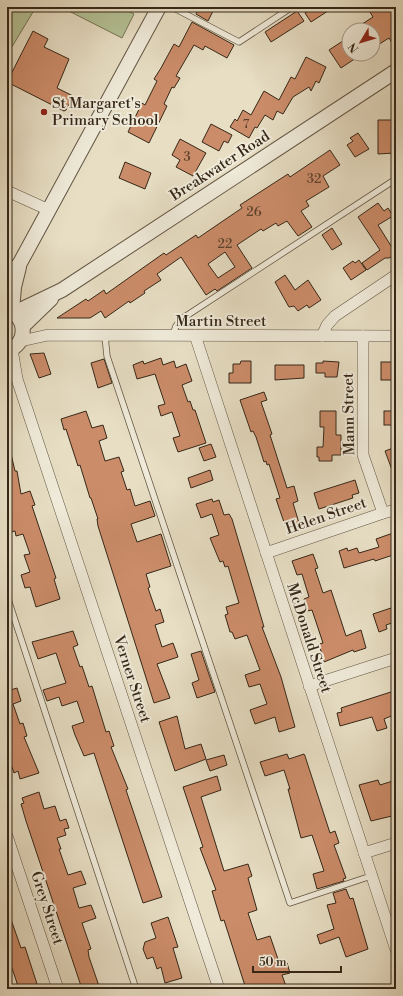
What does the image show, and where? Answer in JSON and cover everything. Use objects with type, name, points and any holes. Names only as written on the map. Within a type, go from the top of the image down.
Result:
[{"type":"street","points":[[7,278],[20,263],[159,7]]},
{"type":"street","name":"Breakwater Road","points":[[11,311],[62,290],[396,71]]},
{"type":"street","points":[[7,190],[49,210]]},
{"type":"street","points":[[17,339],[11,311],[14,287],[20,263]]},
{"type":"street","points":[[322,336],[327,325],[335,316],[396,275]]},
{"type":"street","name":"Breakwater Road","points":[[17,339],[62,290]]},
{"type":"street","name":"McDonald Street","points":[[194,335],[396,950]]},
{"type":"street","name":"Martin Street","points":[[17,339],[46,336],[396,336]]},
{"type":"street","name":"Mann Street","points":[[363,336],[364,455],[366,467],[383,513]]},
{"type":"street","name":"Verner Street","points":[[17,339],[17,379]]},
{"type":"street","name":"Verner Street","points":[[7,364],[17,379],[219,989]]},
{"type":"street","name":"Helen Street","points":[[266,553],[383,513],[396,510]]},
{"type":"street","points":[[309,686],[396,658]]},
{"type":"street","name":"Grey Street","points":[[7,836],[58,989]]},
{"type":"street","points":[[364,853],[396,843]]},
{"type":"lane","points":[[172,7],[239,42],[292,7]]},
{"type":"lane","points":[[173,335],[176,326],[183,318],[396,179]]},
{"type":"lane","points":[[105,336],[108,356],[290,903],[372,876]]},
{"type":"lane","points":[[7,596],[136,989]]},
{"type":"green space","points":[[7,7],[36,7],[7,55]]},
{"type":"green space","points":[[61,7],[120,7],[134,14],[122,38]]},
{"type":"building","points":[[199,7],[215,7],[208,21],[196,14]]},
{"type":"building","points":[[314,7],[334,7],[311,22],[305,13]]},
{"type":"building","points":[[367,7],[396,7],[396,49],[389,38],[381,43],[381,22],[365,22],[373,17]]},
{"type":"building","points":[[297,11],[304,21],[271,42],[265,32]]},
{"type":"building","points":[[192,22],[234,45],[227,58],[205,46],[203,50],[194,45],[176,76],[180,78],[174,88],[172,87],[164,104],[167,106],[149,143],[128,132],[142,103],[145,105],[157,81],[154,79],[174,44],[179,47]]},
{"type":"building","points":[[33,31],[48,39],[44,47],[69,59],[57,88],[73,96],[66,110],[64,111],[7,82]]},
{"type":"building","points":[[341,42],[341,62],[350,62],[341,68],[329,50]]},
{"type":"building","points":[[306,57],[326,67],[319,83],[316,81],[311,91],[309,87],[293,97],[283,114],[277,111],[273,120],[265,115],[257,128],[255,127],[249,138],[230,127],[235,119],[237,121],[243,110],[251,115],[264,91],[279,100],[291,77],[295,79]]},
{"type":"building","points":[[378,120],[396,120],[396,133],[393,133],[394,153],[378,154]]},
{"type":"building","points":[[211,124],[232,135],[228,143],[224,141],[219,151],[202,142]]},
{"type":"building","points":[[358,133],[369,149],[355,157],[347,145],[353,141],[350,138]]},
{"type":"building","points":[[180,139],[206,153],[193,176],[176,167],[180,160],[172,155]]},
{"type":"building","points":[[330,150],[340,165],[323,176],[329,187],[306,201],[309,206],[301,211],[312,227],[298,236],[287,221],[278,226],[276,223],[263,231],[261,229],[237,245],[252,268],[217,291],[215,289],[206,295],[181,257],[157,274],[161,280],[144,291],[145,293],[130,303],[129,301],[105,318],[101,311],[90,318],[57,318],[86,299],[88,301],[104,290],[106,294],[164,253],[166,255],[196,235],[198,238],[242,208],[240,205],[288,174],[290,177]],"holes":[[[225,252],[235,267],[218,278],[208,264]]]},
{"type":"building","points":[[125,162],[151,173],[145,189],[119,178]]},
{"type":"building","points":[[378,203],[384,211],[388,208],[393,216],[378,225],[396,254],[389,258],[385,258],[367,270],[362,263],[380,250],[358,217]]},
{"type":"building","points":[[332,228],[342,244],[332,250],[322,235]]},
{"type":"building","points":[[359,260],[366,270],[351,280],[343,268],[353,261],[355,263]]},
{"type":"building","points":[[285,275],[295,290],[308,280],[321,300],[309,308],[307,305],[298,311],[294,306],[289,307],[275,282]]},
{"type":"building","points":[[44,353],[51,374],[39,378],[30,354]]},
{"type":"building","points":[[161,358],[163,365],[174,361],[176,368],[186,364],[192,381],[182,385],[188,402],[190,401],[193,410],[195,410],[206,443],[178,452],[173,438],[180,436],[172,412],[161,416],[158,406],[165,404],[155,374],[137,379],[133,365],[143,361],[144,364]]},
{"type":"building","points":[[104,359],[112,383],[98,388],[91,363]]},
{"type":"building","points":[[241,361],[251,361],[251,383],[229,383],[229,373],[233,373],[233,364],[240,364]]},
{"type":"building","points":[[323,361],[339,362],[337,377],[325,377],[325,373],[316,373],[316,363],[323,363]]},
{"type":"building","points":[[381,362],[396,362],[396,380],[381,380]]},
{"type":"building","points":[[275,365],[304,365],[304,378],[275,380]]},
{"type":"building","points":[[264,392],[267,400],[261,402],[272,434],[270,435],[287,488],[294,486],[298,501],[293,503],[299,523],[286,528],[276,499],[280,498],[269,464],[267,465],[266,461],[264,462],[256,437],[253,431],[251,432],[240,400]]},
{"type":"building","points":[[86,411],[92,428],[103,425],[107,438],[99,441],[105,461],[119,457],[124,471],[121,472],[127,490],[130,489],[135,506],[150,501],[155,516],[131,524],[137,542],[161,534],[171,566],[146,574],[150,587],[148,588],[156,611],[160,609],[164,622],[155,625],[162,647],[173,643],[178,657],[157,664],[170,698],[154,703],[98,526],[98,519],[80,465],[78,466],[66,429],[64,430],[61,419]]},
{"type":"building","points":[[320,411],[336,411],[336,435],[341,435],[341,455],[332,455],[332,461],[319,461],[319,457],[317,457],[317,447],[323,447],[324,427],[320,427]]},
{"type":"building","points":[[384,411],[396,411],[396,425],[384,425]]},
{"type":"building","points":[[211,444],[216,457],[204,461],[199,448]]},
{"type":"building","points":[[396,447],[396,478],[395,478],[385,451]]},
{"type":"building","points":[[7,454],[11,454],[15,471],[17,471],[21,494],[30,491],[35,505],[32,506],[56,578],[54,579],[60,599],[36,607],[30,587],[25,588],[21,575],[30,572],[24,555],[30,554],[23,534],[16,536],[15,531],[7,533]]},
{"type":"building","points":[[210,470],[213,480],[191,488],[188,478]]},
{"type":"building","points":[[355,480],[359,493],[352,495],[353,498],[319,509],[314,493]]},
{"type":"building","points":[[212,499],[213,502],[219,500],[224,515],[229,514],[232,519],[264,627],[262,627],[281,677],[295,727],[279,732],[275,717],[255,724],[250,710],[267,704],[260,684],[249,687],[245,675],[260,670],[247,635],[235,639],[232,632],[230,632],[225,615],[228,614],[226,607],[239,603],[228,566],[225,567],[223,561],[220,562],[210,538],[219,535],[212,514],[201,518],[196,504]]},
{"type":"building","points":[[396,532],[396,554],[375,561],[374,559],[344,568],[339,551],[347,548],[348,551],[357,548],[359,553],[379,547],[376,539]]},
{"type":"building","points":[[313,554],[318,568],[315,569],[323,593],[331,590],[346,636],[361,630],[366,648],[354,652],[353,650],[324,662],[319,644],[323,643],[312,610],[307,611],[304,599],[309,597],[302,574],[297,575],[292,561]]},
{"type":"building","points":[[391,608],[395,622],[386,625],[387,629],[379,632],[373,614]]},
{"type":"building","points":[[73,631],[78,645],[73,647],[80,667],[82,666],[89,687],[92,686],[106,732],[109,731],[114,746],[111,747],[128,789],[126,790],[162,897],[143,903],[94,753],[84,756],[72,726],[84,722],[77,701],[62,706],[59,697],[47,701],[43,690],[66,683],[56,653],[38,659],[32,642]]},
{"type":"building","points":[[201,651],[215,692],[197,698],[192,683],[199,680],[191,654]]},
{"type":"building","points":[[17,688],[21,701],[13,704],[20,724],[23,723],[27,736],[24,737],[39,773],[20,779],[18,771],[14,773],[10,761],[7,762],[7,691]]},
{"type":"building","points":[[394,691],[396,697],[396,714],[384,719],[387,728],[377,731],[372,717],[340,726],[337,713],[342,712],[341,708]]},
{"type":"building","points":[[177,716],[185,749],[201,744],[206,759],[175,771],[159,722]]},
{"type":"building","points":[[287,754],[289,759],[304,754],[305,756],[330,833],[335,831],[339,843],[334,845],[346,878],[343,879],[344,881],[317,889],[313,874],[324,871],[312,835],[301,838],[288,789],[290,789],[284,770],[265,776],[260,762]]},
{"type":"building","points":[[224,755],[227,765],[210,771],[206,760]]},
{"type":"building","points":[[217,776],[221,790],[201,797],[224,871],[248,864],[252,876],[248,878],[257,910],[248,913],[257,940],[270,936],[280,965],[287,963],[290,973],[282,975],[287,989],[246,989],[224,920],[221,921],[212,891],[216,890],[200,848],[203,847],[183,787]]},
{"type":"building","points":[[378,780],[380,785],[396,780],[396,815],[371,821],[359,785]]},
{"type":"building","points":[[39,792],[44,809],[55,806],[60,821],[66,819],[69,828],[64,829],[66,835],[57,838],[61,849],[59,849],[68,875],[81,871],[86,884],[73,888],[79,908],[91,905],[96,918],[82,923],[91,949],[88,950],[89,957],[100,989],[82,989],[26,821],[21,804],[24,803],[22,798]]},
{"type":"building","points":[[346,889],[350,899],[353,898],[368,949],[346,957],[339,937],[320,944],[317,935],[334,929],[327,905],[336,903],[333,893]]},
{"type":"building","points":[[7,911],[21,948],[25,947],[38,987],[19,989],[11,965],[7,967]]},
{"type":"building","points":[[168,917],[178,947],[173,948],[182,978],[165,983],[161,967],[157,969],[153,957],[147,959],[143,949],[145,942],[156,938],[151,923]]},
{"type":"place","name":"St Margaret's Primary School","points":[[44,112]]}]
